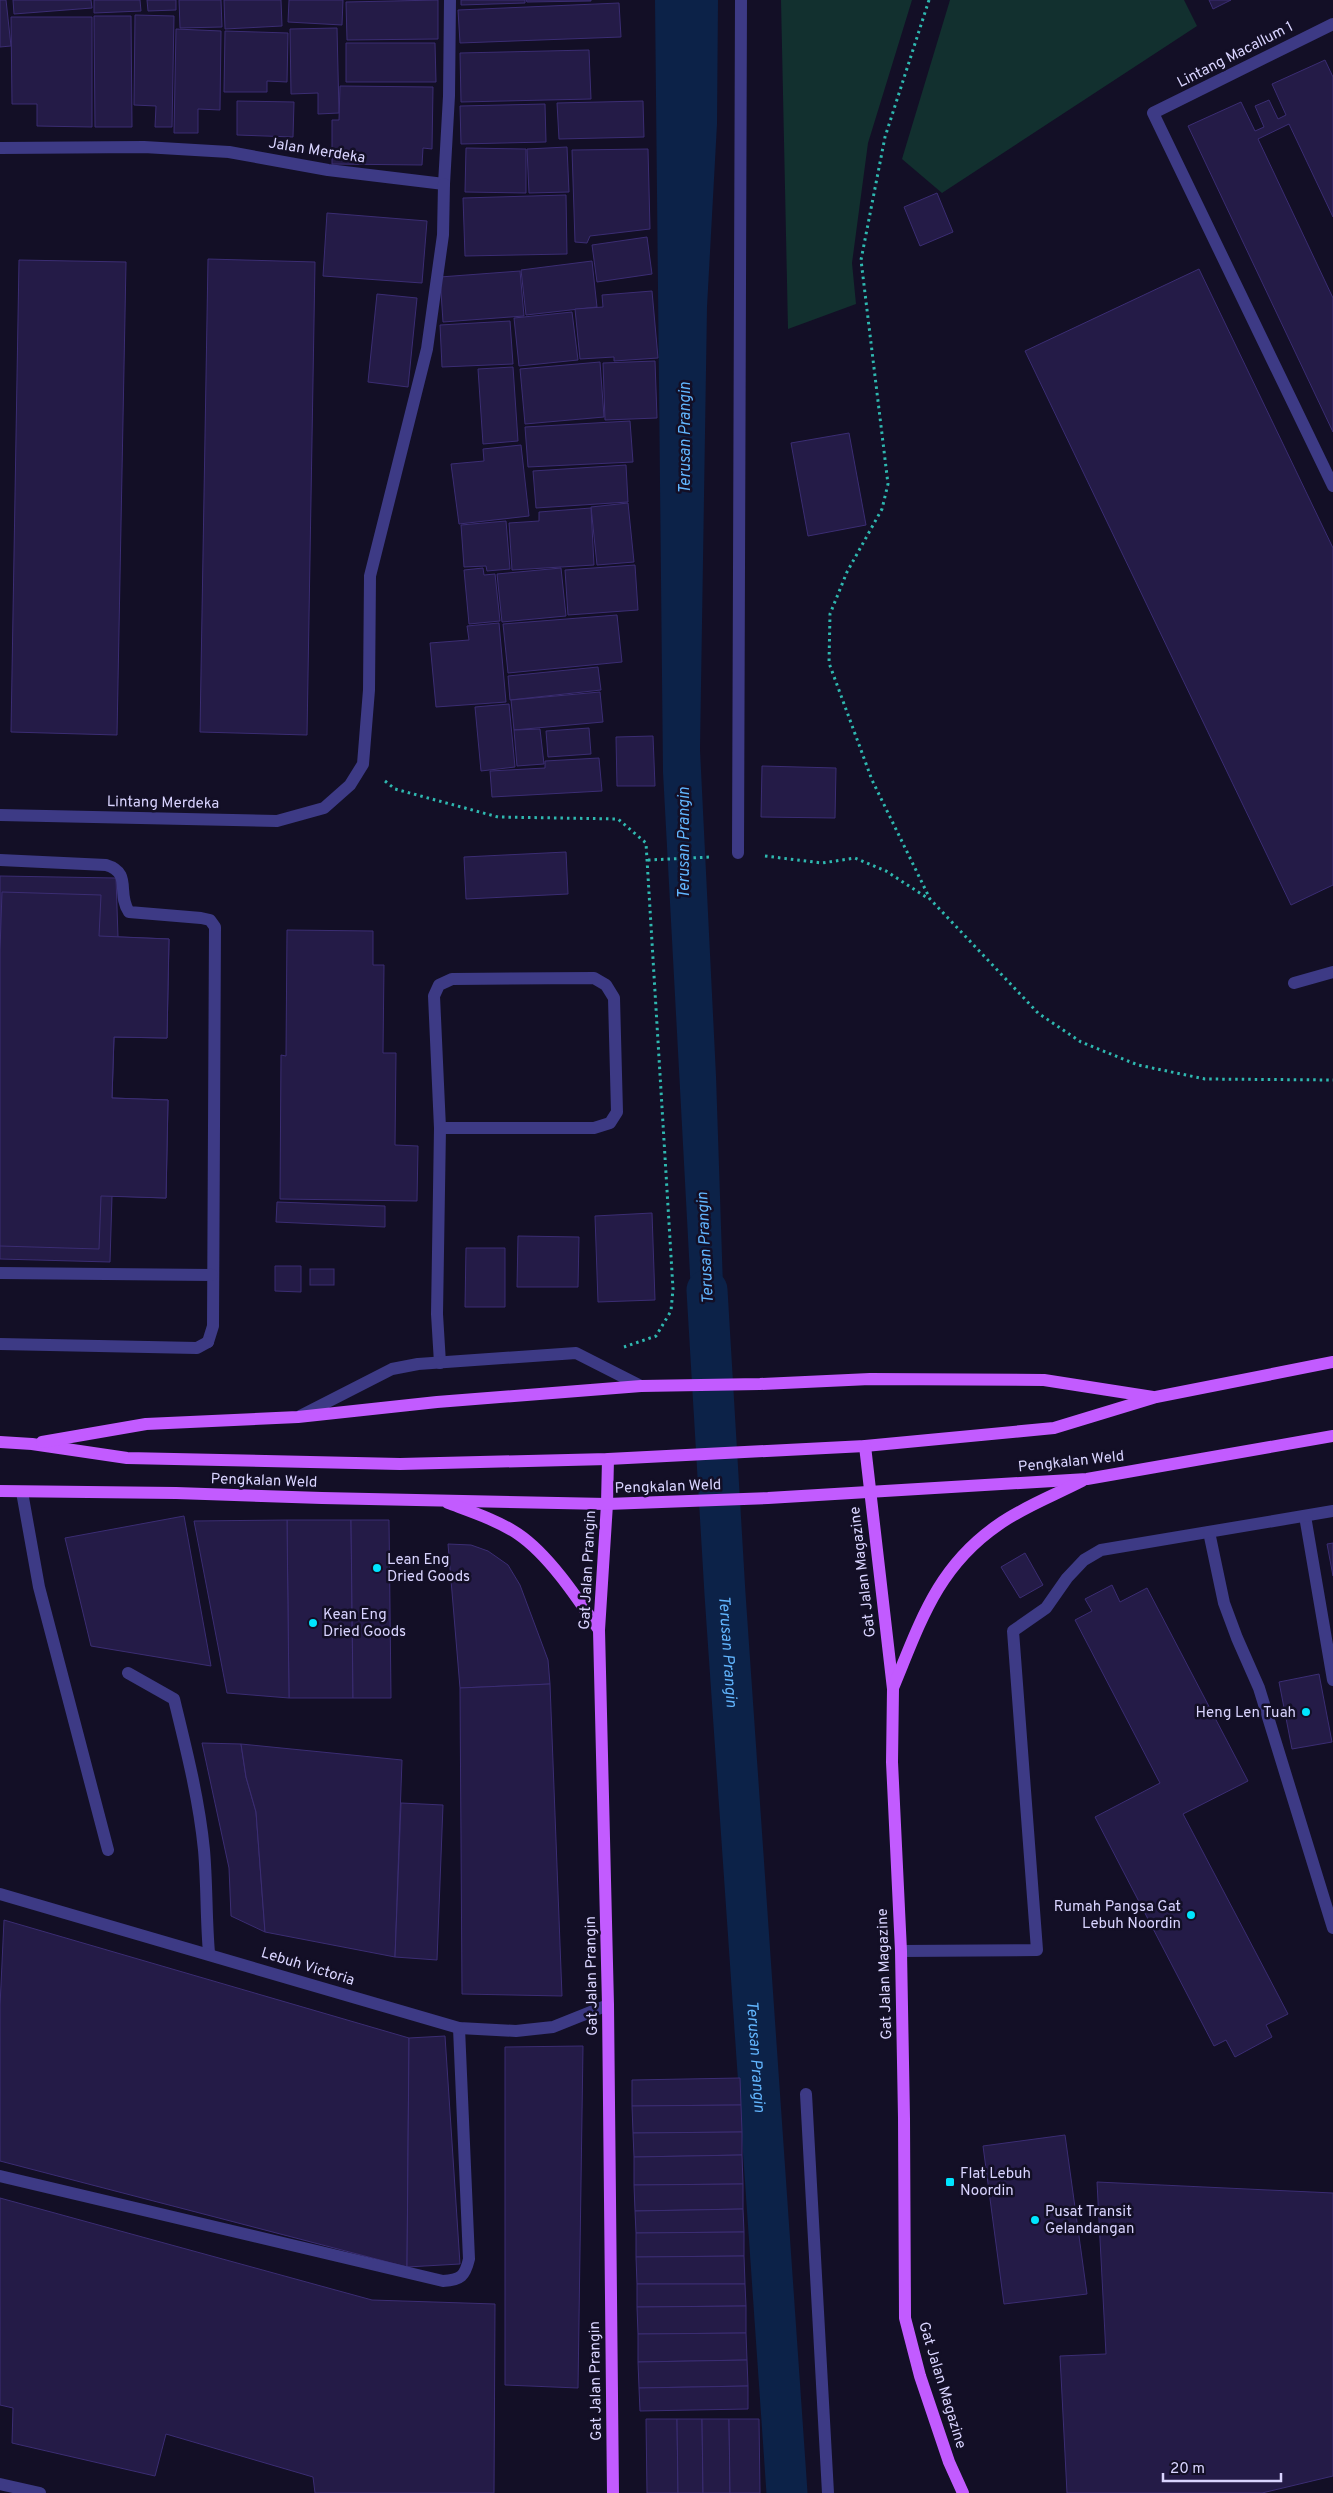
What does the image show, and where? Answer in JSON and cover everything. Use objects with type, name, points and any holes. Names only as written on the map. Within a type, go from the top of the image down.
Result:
[{"type":"main road","name":"Pengkalan Weld","points":[[0,1442],[32,1444],[127,1458],[400,1464],[608,1459],[865,1446],[1054,1428],[1156,1397],[1333,1362]]},
{"type":"main road","name":"Pengkalan Weld","points":[[32,1444],[146,1424],[298,1417],[437,1402],[645,1386],[760,1384],[870,1379],[1044,1380],[1156,1397]]},
{"type":"main road","name":"Pengkalan Weld","points":[[0,1492],[176,1493],[608,1504],[869,1494],[1087,1479],[1333,1436]]},
{"type":"main road","name":"Gat Jalan Magazine","points":[[865,1446],[869,1494],[893,1689],[892,1762],[901,1951],[905,2318],[920,2376],[949,2462],[963,2493]]},
{"type":"main road","name":"Gat Jalan Prangin","points":[[608,1459],[608,1504],[599,1630],[608,2005],[612,2493]]},
{"type":"main road","points":[[893,1689],[923,1616],[941,1581],[970,1547],[1000,1524],[1087,1479]]},
{"type":"main road","points":[[440,1500],[493,1520],[519,1535],[570,1588],[599,1630]]},
{"type":"street","points":[[444,184],[449,96],[450,0]]},
{"type":"street","points":[[738,853],[741,0]]},
{"type":"street","name":"Lintang Macallum 1","points":[[1332,25],[1153,113],[1333,486]]},
{"type":"street","name":"Jalan Merdeka","points":[[0,148],[144,147],[229,152],[328,170],[444,184]]},
{"type":"street","name":"Lintang Merdeka","points":[[0,815],[277,821],[324,808],[350,785],[363,764],[369,690],[370,576],[427,349],[443,235],[444,184]]},
{"type":"street","points":[[0,860],[106,865],[114,867],[120,873],[123,882],[123,903],[129,912],[201,918],[210,920],[215,928],[213,1326],[208,1342],[197,1348],[0,1344]]},
{"type":"street","points":[[1294,983],[1333,972]]},
{"type":"street","points":[[440,1128],[594,1128],[610,1123],[617,1112],[615,1017],[614,998],[606,985],[594,978],[452,979],[439,984],[434,996],[440,1128],[437,1314],[440,1363]]},
{"type":"street","points":[[0,1273],[212,1275]]},
{"type":"street","points":[[298,1417],[392,1369],[440,1363],[576,1353],[645,1386]]},
{"type":"street","points":[[22,1492],[39,1587],[108,1850]]},
{"type":"street","points":[[901,1951],[1037,1950],[1013,1631],[1046,1608],[1067,1578],[1084,1560],[1101,1550],[1333,1511]]},
{"type":"street","points":[[1304,1516],[1333,1680]]},
{"type":"street","points":[[1210,1532],[1224,1603],[1259,1688],[1333,1928]]},
{"type":"street","points":[[128,1673],[174,1699],[186,1748],[204,1848],[205,1906],[209,1953]]},
{"type":"street","name":"Lebuh Victoria","points":[[0,1894],[209,1953],[459,2028],[516,2031],[553,2027],[608,2005]]},
{"type":"street","points":[[0,2176],[443,2280],[456,2280],[466,2272],[469,2259],[459,2028]]},
{"type":"street","points":[[806,2094],[828,2493]]},
{"type":"street","points":[[0,2484],[40,2493]]},
{"type":"path","points":[[929,0],[885,137],[861,260],[888,484],[882,509],[847,572],[830,614],[829,663],[872,780],[930,899]]},
{"type":"path","points":[[647,860],[707,857],[738,853],[822,863],[855,858],[886,871],[930,899],[1038,1013],[1081,1042],[1138,1065],[1205,1079],[1333,1080]]},
{"type":"green space","points":[[781,0],[912,0],[868,143],[852,263],[856,304],[788,329]]},
{"type":"green space","points":[[950,0],[1184,0],[1197,26],[942,193],[902,159]]},
{"type":"water","points":[[655,0],[718,0],[717,124],[707,307],[700,750],[716,1076],[725,1347],[694,1349],[663,772]]},
{"type":"building","points":[[0,0],[6,0],[11,46],[0,47]]},
{"type":"building","points":[[13,0],[91,0],[92,8],[14,14]]},
{"type":"building","points":[[94,0],[140,0],[141,11],[94,13]]},
{"type":"building","points":[[147,0],[176,0],[176,10],[148,11]]},
{"type":"building","points":[[179,0],[221,0],[222,27],[180,28]]},
{"type":"building","points":[[224,0],[281,0],[282,26],[225,29]]},
{"type":"building","points":[[289,0],[343,0],[342,25],[288,22]]},
{"type":"building","points":[[438,0],[438,39],[347,40],[346,2]]},
{"type":"building","points":[[461,0],[525,0],[525,3],[461,5]]},
{"type":"building","points":[[526,0],[591,0],[591,1],[527,2]]},
{"type":"building","points":[[1209,0],[1231,0],[1213,9]]},
{"type":"building","points":[[619,3],[621,37],[460,43],[458,10]]},
{"type":"building","points":[[135,15],[174,16],[172,127],[155,127],[156,106],[134,105]]},
{"type":"building","points":[[94,16],[131,16],[132,127],[95,127]]},
{"type":"building","points":[[11,17],[92,17],[92,127],[37,126],[37,104],[12,104]]},
{"type":"building","points":[[337,28],[339,113],[318,114],[318,93],[291,94],[290,29]]},
{"type":"building","points":[[176,29],[221,31],[220,110],[198,109],[198,133],[174,133]]},
{"type":"building","points":[[225,31],[288,33],[287,82],[267,81],[267,92],[224,92]]},
{"type":"building","points":[[346,43],[435,43],[436,82],[346,82]]},
{"type":"building","points":[[589,50],[591,99],[461,102],[460,53]]},
{"type":"building","points":[[1325,60],[1333,77],[1333,217],[1289,124],[1258,139],[1333,298],[1333,432],[1188,126],[1241,102],[1255,131],[1264,127],[1255,106],[1269,100],[1278,119],[1286,115],[1272,84]]},
{"type":"building","points":[[340,86],[433,87],[432,149],[423,148],[422,165],[332,164],[332,120],[339,120]]},
{"type":"building","points":[[237,101],[294,102],[293,137],[237,135]]},
{"type":"building","points":[[643,101],[644,137],[559,139],[557,103]]},
{"type":"building","points":[[545,104],[546,142],[461,144],[460,106]]},
{"type":"building","points":[[567,147],[569,192],[529,193],[527,149]]},
{"type":"building","points":[[466,148],[526,149],[526,193],[465,192]]},
{"type":"building","points":[[648,149],[650,229],[590,236],[587,243],[575,242],[572,150]]},
{"type":"building","points":[[937,193],[953,232],[920,246],[904,207]]},
{"type":"building","points":[[566,195],[567,254],[465,256],[463,198]]},
{"type":"building","points":[[327,213],[427,221],[422,283],[323,276]]},
{"type":"building","points":[[647,237],[652,274],[597,282],[592,245]]},
{"type":"building","points":[[208,259],[315,262],[307,735],[200,732]]},
{"type":"building","points":[[19,260],[126,262],[117,735],[11,732]]},
{"type":"building","points":[[592,261],[597,307],[526,315],[521,270]]},
{"type":"building","points":[[1199,269],[1333,548],[1333,885],[1291,905],[1025,351]]},
{"type":"building","points":[[520,271],[524,316],[443,322],[440,277]]},
{"type":"building","points":[[652,291],[658,358],[614,361],[614,357],[580,359],[575,309],[603,307],[602,295]]},
{"type":"building","points":[[377,294],[417,298],[408,387],[368,382]]},
{"type":"building","points":[[572,312],[578,360],[519,366],[514,318]]},
{"type":"building","points":[[510,321],[513,364],[442,367],[440,325]]},
{"type":"building","points":[[655,361],[657,418],[605,420],[603,363]]},
{"type":"building","points":[[600,362],[604,417],[525,424],[520,369]]},
{"type":"building","points":[[513,367],[518,441],[483,444],[478,369]]},
{"type":"building","points":[[630,421],[633,462],[528,467],[525,427]]},
{"type":"building","points":[[849,433],[866,525],[808,536],[791,443]]},
{"type":"building","points":[[521,445],[529,516],[459,524],[451,464],[484,461],[483,449]]},
{"type":"building","points":[[626,465],[628,502],[536,508],[533,471]]},
{"type":"building","points":[[628,503],[634,562],[597,565],[591,507]]},
{"type":"building","points":[[591,508],[594,565],[512,570],[509,523],[539,521],[539,512]]},
{"type":"building","points":[[506,521],[510,569],[487,571],[486,566],[464,567],[461,525]]},
{"type":"building","points":[[635,565],[638,610],[568,615],[565,570]]},
{"type":"building","points":[[483,568],[484,575],[495,574],[500,621],[469,624],[464,570]]},
{"type":"building","points":[[561,568],[566,616],[502,622],[497,574]]},
{"type":"building","points":[[617,615],[622,662],[508,673],[503,624]]},
{"type":"building","points":[[499,623],[506,702],[436,707],[430,643],[469,640],[467,626]]},
{"type":"building","points":[[598,667],[601,690],[510,700],[508,676]]},
{"type":"building","points":[[600,692],[603,722],[514,730],[511,700]]},
{"type":"building","points":[[509,704],[515,767],[481,771],[475,707]]},
{"type":"building","points":[[589,728],[591,754],[548,757],[546,731]]},
{"type":"building","points":[[540,729],[544,764],[517,766],[514,730]]},
{"type":"building","points":[[653,736],[655,786],[617,786],[616,737]]},
{"type":"building","points":[[599,758],[602,791],[492,797],[490,771],[545,768],[545,761]]},
{"type":"building","points":[[762,766],[836,768],[835,818],[761,817]]},
{"type":"building","points":[[566,852],[568,894],[466,899],[464,857]]},
{"type":"building","points":[[0,876],[116,878],[118,937],[169,939],[167,1038],[114,1037],[112,1098],[168,1100],[166,1198],[112,1196],[110,1262],[0,1259]]},
{"type":"building","points":[[2,892],[101,895],[99,936],[169,939],[167,1038],[114,1037],[112,1098],[168,1100],[166,1198],[101,1196],[99,1249],[0,1246],[0,950]]},
{"type":"building","points":[[287,930],[373,931],[373,965],[384,965],[383,1053],[396,1053],[395,1145],[418,1146],[417,1201],[280,1199],[281,1055],[286,1056]]},
{"type":"building","points":[[277,1202],[385,1206],[385,1227],[276,1222]]},
{"type":"building","points":[[652,1213],[655,1300],[598,1302],[595,1216]]},
{"type":"building","points":[[518,1236],[579,1237],[578,1287],[517,1287]]},
{"type":"building","points":[[466,1248],[505,1248],[505,1307],[465,1307]]},
{"type":"building","points":[[275,1266],[301,1266],[301,1292],[275,1291]]},
{"type":"building","points":[[310,1269],[334,1269],[334,1285],[310,1285]]},
{"type":"building","points":[[184,1516],[211,1666],[91,1646],[65,1538]]},
{"type":"building","points":[[287,1520],[351,1520],[353,1698],[289,1698]]},
{"type":"building","points":[[287,1520],[289,1698],[227,1693],[194,1521]]},
{"type":"building","points":[[351,1520],[389,1520],[391,1698],[353,1698]]},
{"type":"building","points":[[1333,1543],[1333,1576],[1327,1544]]},
{"type":"building","points":[[448,1544],[471,1545],[488,1551],[508,1565],[520,1585],[548,1660],[550,1684],[460,1688]]},
{"type":"building","points":[[1025,1553],[1043,1585],[1020,1598],[1001,1567]]},
{"type":"building","name":"Rumah Pangsa Gat Lebuh Noordin","points":[[1112,1585],[1120,1602],[1147,1588],[1248,1781],[1183,1814],[1288,2014],[1266,2025],[1272,2037],[1235,2057],[1226,2040],[1214,2046],[1095,1817],[1160,1783],[1075,1620],[1092,1611],[1085,1599]]},
{"type":"building","name":"Heng Len Tuah","points":[[1319,1674],[1332,1742],[1292,1749],[1279,1682]]},
{"type":"building","points":[[550,1684],[562,1996],[462,1994],[460,1688]]},
{"type":"building","points":[[202,1743],[241,1744],[246,1777],[256,1812],[265,1932],[231,1916],[229,1868]]},
{"type":"building","points":[[241,1744],[402,1760],[395,1957],[265,1932],[256,1812],[246,1777]]},
{"type":"building","points":[[401,1803],[443,1805],[437,1960],[395,1957]]},
{"type":"building","points":[[4,1920],[409,2038],[407,2267],[0,2161],[0,2006]]},
{"type":"building","points":[[445,2036],[460,2264],[407,2267],[409,2038]]},
{"type":"building","points":[[583,2046],[578,2388],[505,2385],[505,2047]]},
{"type":"building","points":[[740,2078],[741,2105],[632,2106],[632,2080]]},
{"type":"building","points":[[741,2105],[742,2132],[633,2133],[632,2106]]},
{"type":"building","points":[[742,2132],[742,2155],[634,2157],[633,2133]]},
{"type":"building","name":"Pusat Transit Gelandangan","points":[[1065,2135],[1087,2294],[1004,2304],[983,2146]]},
{"type":"building","points":[[742,2155],[743,2184],[634,2185],[634,2157]]},
{"type":"building","points":[[1097,2182],[1333,2193],[1333,2476],[1262,2493],[1067,2493],[1060,2356],[1106,2354]]},
{"type":"building","points":[[743,2184],[743,2209],[635,2211],[634,2185]]},
{"type":"building","points":[[0,2198],[372,2300],[495,2304],[494,2493],[315,2493],[313,2477],[166,2434],[155,2476],[12,2443],[13,2408],[0,2405]]},
{"type":"building","points":[[743,2209],[744,2232],[636,2233],[635,2211]]},
{"type":"building","points":[[744,2232],[744,2256],[636,2257],[636,2233]]},
{"type":"building","points":[[744,2256],[745,2284],[637,2284],[636,2257]]},
{"type":"building","points":[[637,2284],[745,2284],[746,2306],[637,2307]]},
{"type":"building","points":[[746,2306],[746,2333],[638,2334],[637,2307]]},
{"type":"building","points":[[746,2333],[747,2360],[638,2362],[638,2334]]},
{"type":"building","points":[[747,2360],[748,2386],[639,2388],[638,2362]]},
{"type":"building","points":[[748,2386],[748,2409],[640,2411],[639,2388]]},
{"type":"building","points":[[646,2419],[677,2419],[678,2493],[647,2493]]},
{"type":"building","points":[[677,2419],[702,2419],[703,2493],[678,2493]]},
{"type":"building","points":[[702,2419],[729,2419],[730,2493],[703,2493]]},
{"type":"building","points":[[729,2419],[759,2419],[760,2493],[730,2493]]},
{"type":"waterway","name":"Terusan Prangin","points":[[707,1290],[725,1594],[787,2493]]},
{"type":"place","name":"Lean Eng Dried Goods","points":[[377,1568]]},
{"type":"place","name":"Kean Eng Dried Goods","points":[[313,1623]]},
{"type":"place","name":"Heng Len Tuah","points":[[1306,1712]]},
{"type":"place","name":"Rumah Pangsa Gat Lebuh Noordin","points":[[1191,1915]]},
{"type":"place","name":"Flat Lebuh Noordin","points":[[950,2182]]},
{"type":"place","name":"Pusat Transit Gelandangan","points":[[1035,2220]]}]
